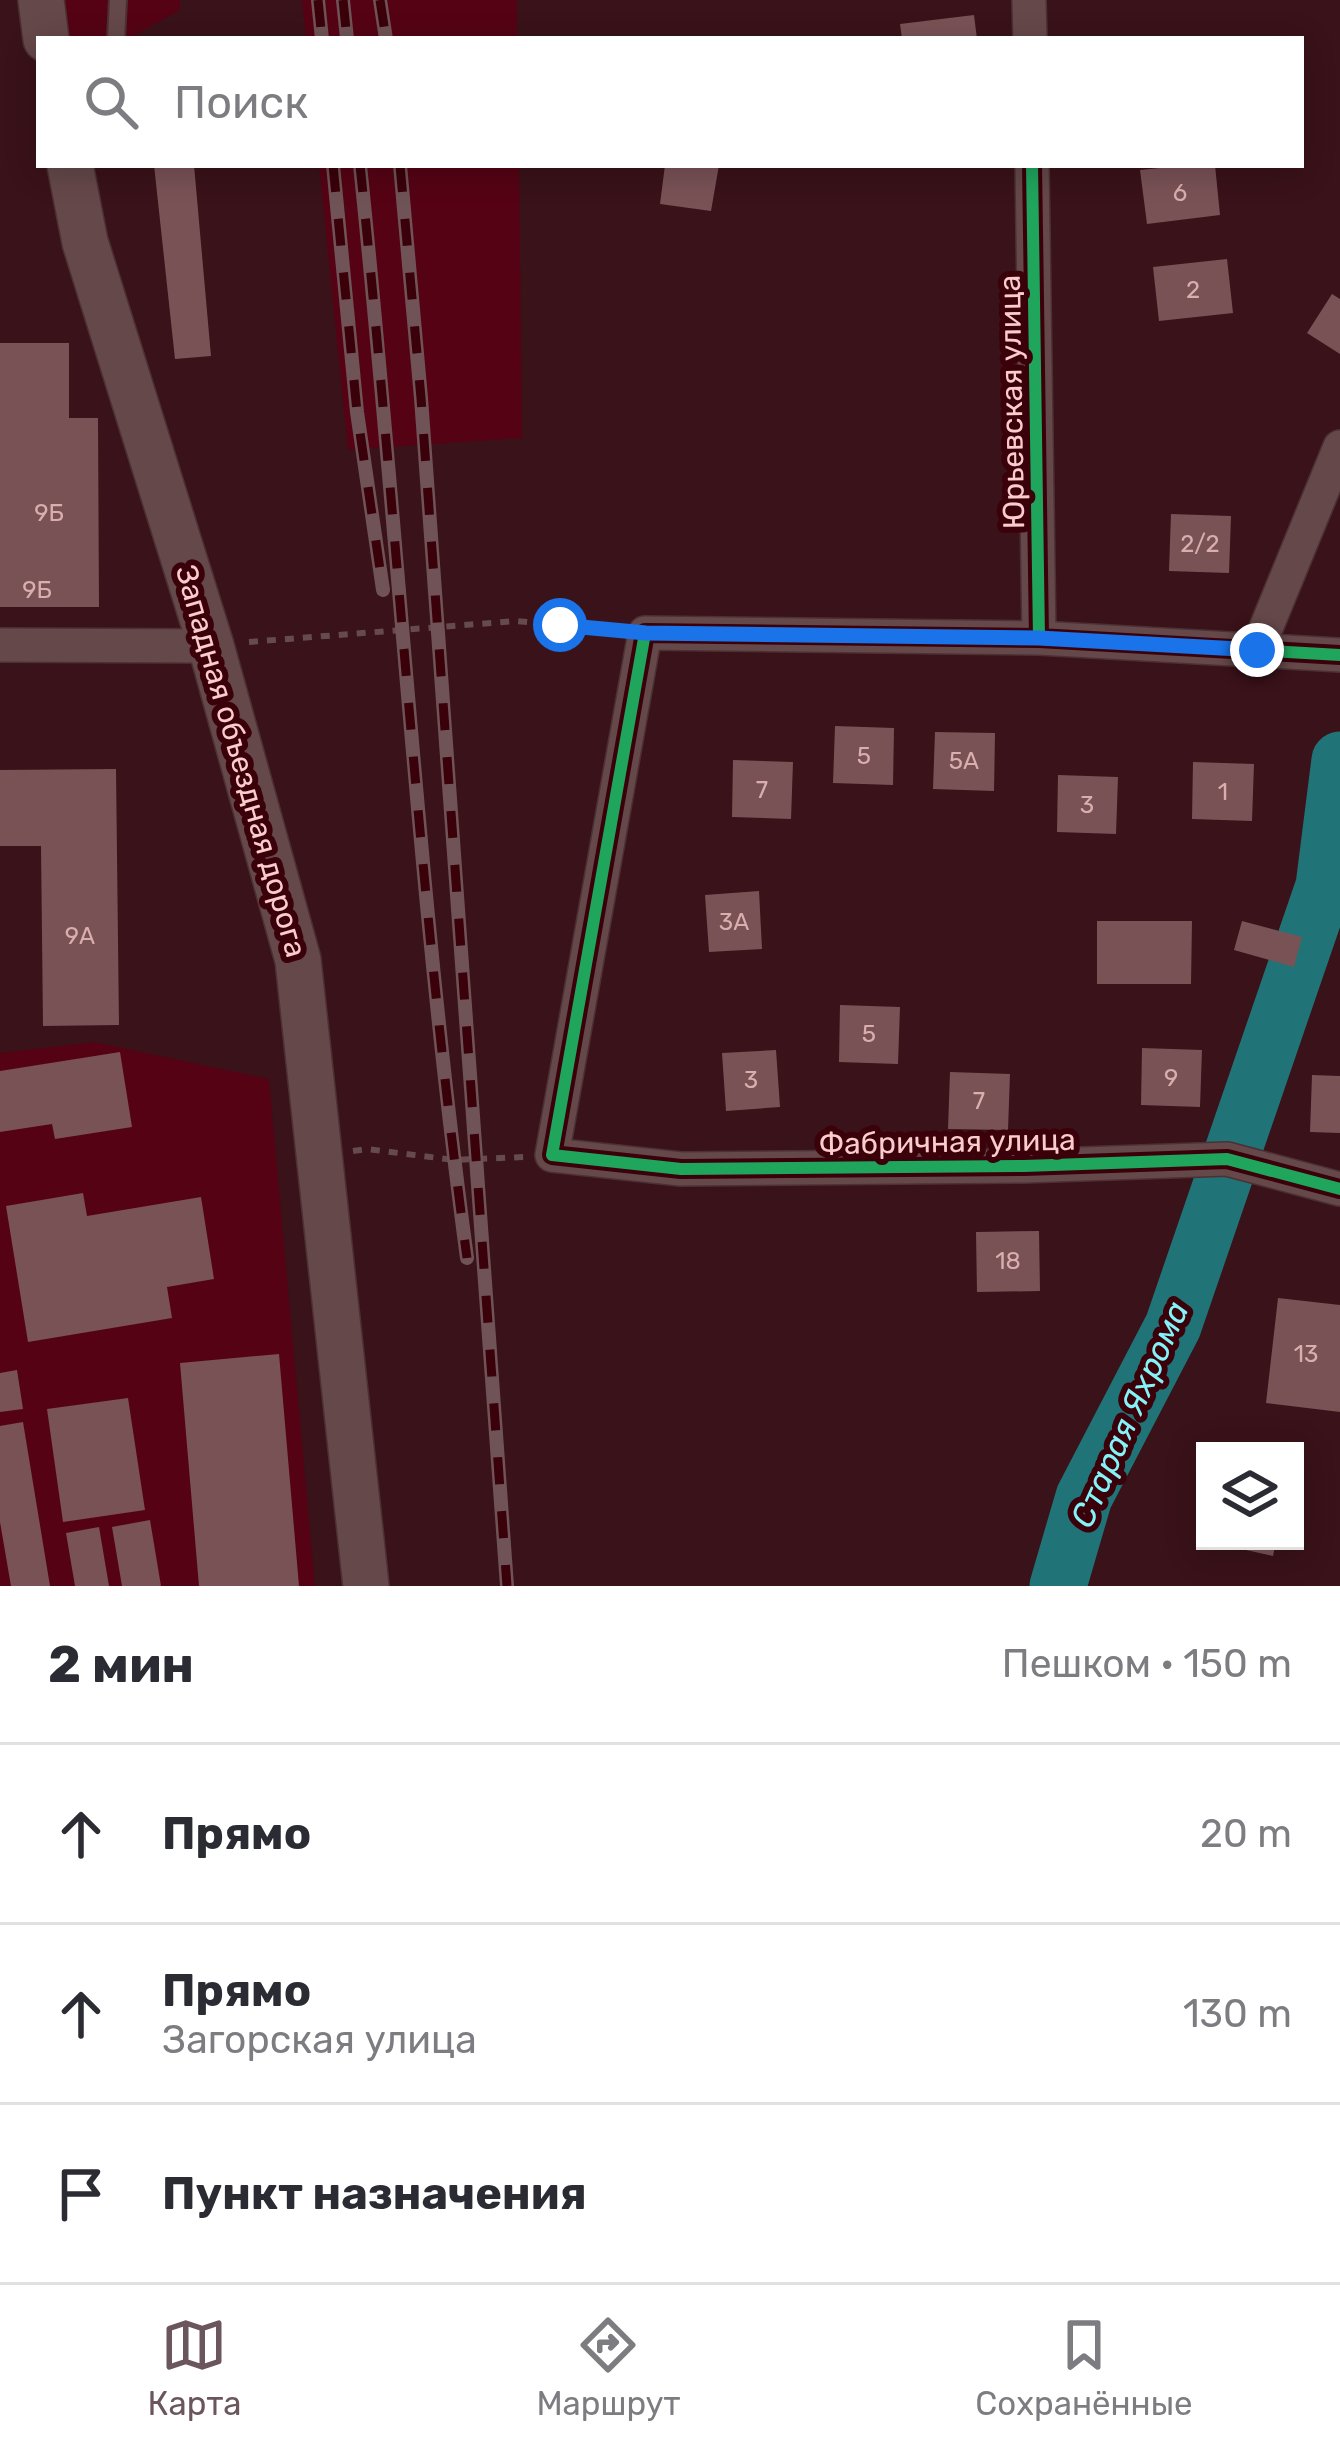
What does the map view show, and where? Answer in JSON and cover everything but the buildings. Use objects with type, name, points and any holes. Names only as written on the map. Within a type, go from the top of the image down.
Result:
[{"type":"main road","points":[[40,0],[46,36]]},
{"type":"main road","name":"Западная объездная дорога","points":[[71,168],[85,242],[211,646],[298,960],[366,1586]]},
{"type":"street","points":[[1030,0],[1030,36]]},
{"type":"street","name":"Юрьевская улица","points":[[1032,168],[1039,638]]},
{"type":"street","points":[[1257,650],[1340,447]]},
{"type":"street","points":[[552,1155],[646,633],[1039,638],[1340,655]]},
{"type":"street","points":[[0,645],[211,646]]},
{"type":"street","name":"Фабричная улица","points":[[552,1155],[681,1169],[1227,1159],[1340,1190]]},
{"type":"lane","points":[[116,36],[118,0]]},
{"type":"path","points":[[211,646],[517,621],[646,633]]},
{"type":"path","points":[[320,1156],[367,1149],[454,1160],[552,1155]]},
{"type":"shaded area","points":[[64,0],[180,0],[180,10],[133,36],[70,36]]},
{"type":"shaded area","points":[[302,0],[517,0],[517,36],[306,36]]},
{"type":"shaded area","points":[[319,168],[519,168],[522,438],[348,450]]},
{"type":"shaded area","points":[[94,1042],[269,1079],[315,1586],[0,1586],[0,1053]]},
{"type":"waterway","name":"Старая Яхрома","points":[[1058,1586],[1084,1497],[1173,1326],[1324,886],[1340,760]]},
{"type":"railway","points":[[318,0],[322,36]]},
{"type":"railway","points":[[343,0],[347,36]]},
{"type":"railway","points":[[380,0],[386,36]]},
{"type":"railway","points":[[333,168],[357,412],[383,590]]},
{"type":"railway","points":[[360,168],[435,985],[467,1258]]},
{"type":"railway","points":[[400,168],[507,1586]]},
{"type":"cycle path","points":[[1032,168],[1039,638]]},
{"type":"cycle path","points":[[1340,655],[1039,638],[645,633],[552,1155],[681,1169],[1227,1159],[1340,1189]]},
{"type":"route","points":[[560,625],[646,633],[1039,638],[1257,650]]}]
